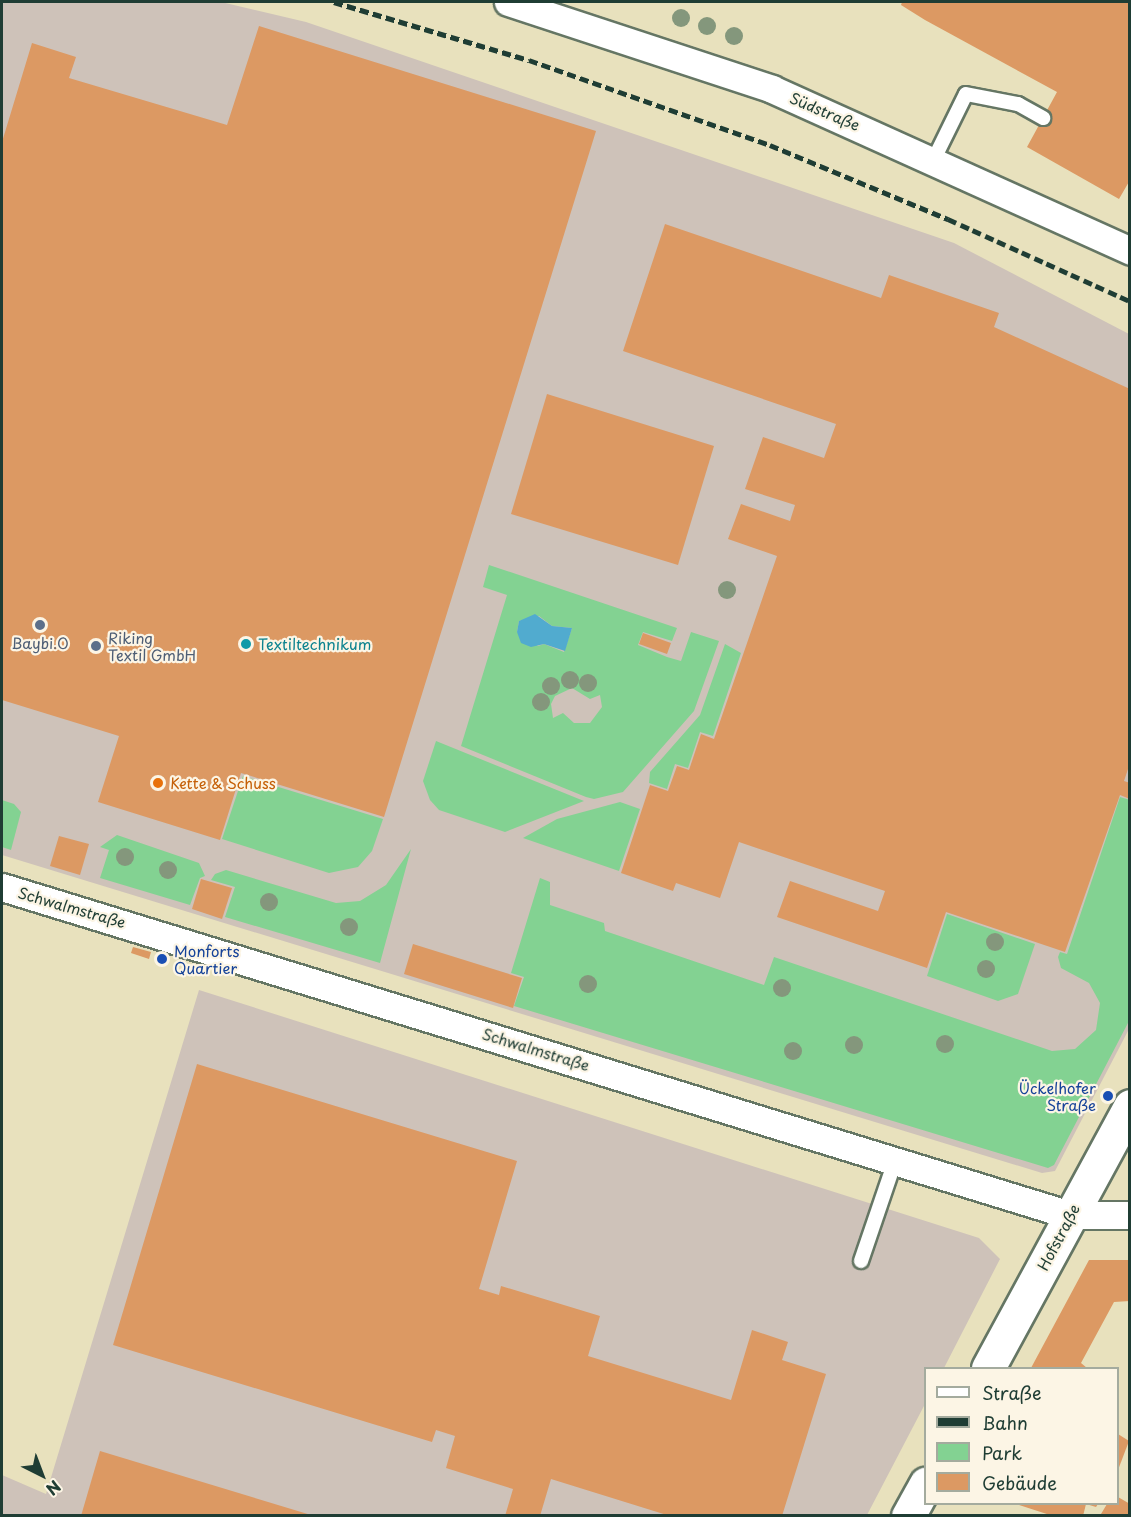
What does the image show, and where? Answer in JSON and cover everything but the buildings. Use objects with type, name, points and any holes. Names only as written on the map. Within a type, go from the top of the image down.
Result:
[{"type":"street","name":"Südstraße","points":[[508,2],[772,89],[934,159],[1130,251]]},
{"type":"street","name":"Schwalmstraße","points":[[2,887],[1070,1215]]},
{"type":"street","name":"Hofstraße","points":[[989,1367],[1130,1106]]},
{"type":"street","points":[[1070,1215],[1130,1215]]},
{"type":"street","points":[[908,1515],[924,1487]]},
{"type":"lane","points":[[934,159],[966,94],[1018,104],[1043,118]]},
{"type":"lane","points":[[861,1261],[895,1161]]},
{"type":"shaded area","name":"Monforts Quartier","points":[[2,2],[221,2],[306,22],[954,243],[1129,334],[1129,1029],[1055,1171],[1042,1173],[2,855]]},
{"type":"shaded area","points":[[199,990],[979,1238],[1000,1259],[945,1367],[924,1367],[924,1406],[867,1515],[2,1516],[2,1475],[46,1494]]},
{"type":"green space","points":[[489,565],[677,628],[672,641],[643,632],[638,645],[681,661],[691,632],[719,641],[694,711],[623,792],[594,799],[586,797],[461,746],[507,595],[483,587]],"holes":[[[539,616],[552,626],[572,628],[564,652],[544,644],[538,646],[517,632],[519,621]],[[572,688],[590,699],[600,695],[602,707],[590,723],[574,723],[563,713],[553,718],[551,704],[555,696]]]},
{"type":"green space","points":[[725,644],[741,653],[713,736],[700,732],[688,768],[675,764],[667,789],[649,783],[650,772],[700,715]]},
{"type":"green space","points":[[436,741],[584,801],[505,832],[439,810],[430,800],[423,781]]},
{"type":"green space","points":[[243,776],[383,819],[372,851],[358,867],[329,873],[222,839]]},
{"type":"green space","points":[[1120,797],[1130,800],[1129,1021],[1054,1165],[1048,1168],[514,1006],[524,977],[511,973],[540,878],[550,882],[550,905],[604,923],[605,931],[764,985],[774,957],[1052,1051],[1075,1049],[1096,1030],[1100,1003],[1089,983],[1061,968],[1058,957],[1060,952],[1067,954]]},
{"type":"green space","points":[[2,800],[14,804],[21,812],[11,850],[2,847]]},
{"type":"green space","points":[[620,802],[640,809],[619,871],[523,838],[557,819]]},
{"type":"green space","points":[[117,835],[199,863],[205,876],[200,878],[190,905],[100,878],[109,850],[100,847]]},
{"type":"green space","points":[[411,849],[380,963],[225,917],[235,887],[211,880],[215,874],[226,870],[336,903],[360,901],[386,885]]},
{"type":"green space","points":[[947,914],[1035,944],[1018,994],[998,1001],[927,976]]},
{"type":"water","points":[[535,614],[552,626],[572,628],[565,651],[544,644],[531,647],[521,643],[517,632],[519,621]]},
{"type":"railway","points":[[334,2],[529,60],[770,145],[948,219],[1130,301]]},
{"type":"place","name":"Baybi.O","points":[[40,625]]},
{"type":"place","name":"Textiltechnikum","points":[[246,644]]},
{"type":"place","name":"Riking Textil GmbH","points":[[96,646]]},
{"type":"place","name":"Kette & Schuss","points":[[158,783]]},
{"type":"place","name":"Monforts Quartier","points":[[162,959]]},
{"type":"place","name":"Ückelhofer Straße","points":[[1108,1096]]}]
